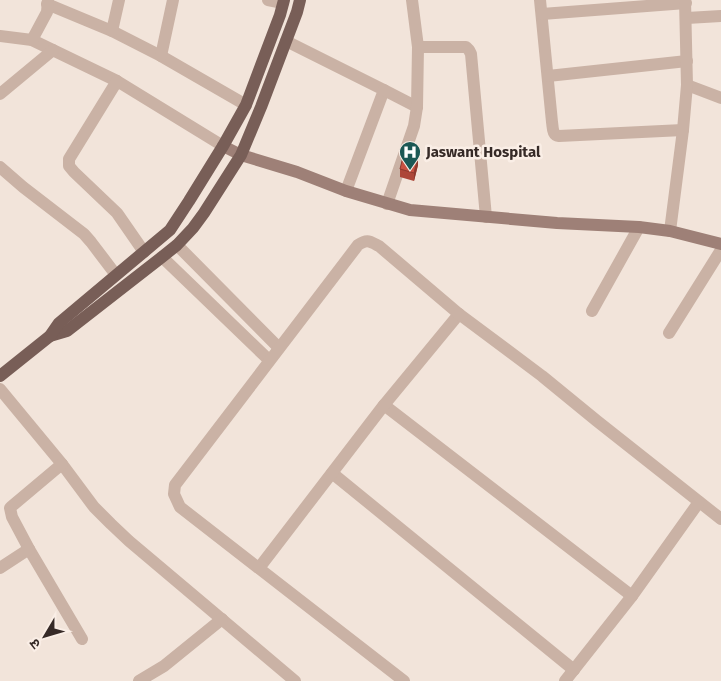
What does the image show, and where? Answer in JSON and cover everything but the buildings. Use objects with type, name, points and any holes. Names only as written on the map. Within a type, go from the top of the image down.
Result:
[{"type":"main road","points":[[50,336],[67,331],[177,245],[193,228],[241,155],[261,107],[300,0]]},
{"type":"main road","points":[[0,376],[50,336],[59,323],[170,230],[224,146],[246,105],[280,15],[283,2]]},
{"type":"street","points":[[112,31],[119,0]]},
{"type":"street","points":[[161,56],[173,0]]},
{"type":"street","points":[[268,0],[283,2]]},
{"type":"street","points":[[387,204],[411,135],[417,107],[418,47],[412,0]]},
{"type":"street","points":[[540,0],[553,132],[557,136],[683,130]]},
{"type":"street","points":[[542,14],[686,1],[687,85],[670,231]]},
{"type":"street","points":[[32,40],[46,12],[48,2],[161,56],[246,105]]},
{"type":"street","points":[[687,18],[721,16]]},
{"type":"street","points":[[0,36],[32,40],[117,81],[241,155],[297,172],[387,204],[422,212],[557,223],[639,227],[670,231],[721,244]]},
{"type":"street","points":[[286,41],[417,107]]},
{"type":"street","points":[[418,47],[466,47],[471,54],[486,217]]},
{"type":"street","points":[[0,94],[53,50]]},
{"type":"street","points":[[548,76],[687,61]]},
{"type":"street","points":[[117,81],[69,159],[69,166],[117,213],[144,252]]},
{"type":"street","points":[[687,85],[721,98]]},
{"type":"street","points":[[346,191],[384,90]]},
{"type":"street","points":[[0,167],[84,234],[116,275]]},
{"type":"street","points":[[592,312],[639,227]]},
{"type":"street","points":[[404,681],[180,507],[174,494],[175,485],[278,348],[358,245],[364,241],[369,241],[379,246],[459,314],[542,376],[721,519]]},
{"type":"street","points":[[177,245],[278,348]]},
{"type":"street","points":[[669,333],[721,250]]},
{"type":"street","points":[[162,257],[269,360]]},
{"type":"street","points":[[259,568],[384,405],[459,314]]},
{"type":"street","points":[[0,389],[62,464],[94,507],[128,541],[295,681]]},
{"type":"street","points":[[384,405],[632,596]]},
{"type":"street","points":[[62,464],[10,508],[12,517],[29,549],[82,640]]},
{"type":"street","points":[[332,473],[574,670]]},
{"type":"street","points":[[566,681],[632,596],[699,502]]},
{"type":"street","points":[[0,568],[29,549]]},
{"type":"street","points":[[138,681],[164,666],[222,619]]},
{"type":"place","name":"Jaswant Hospital","points":[[410,171]]}]
